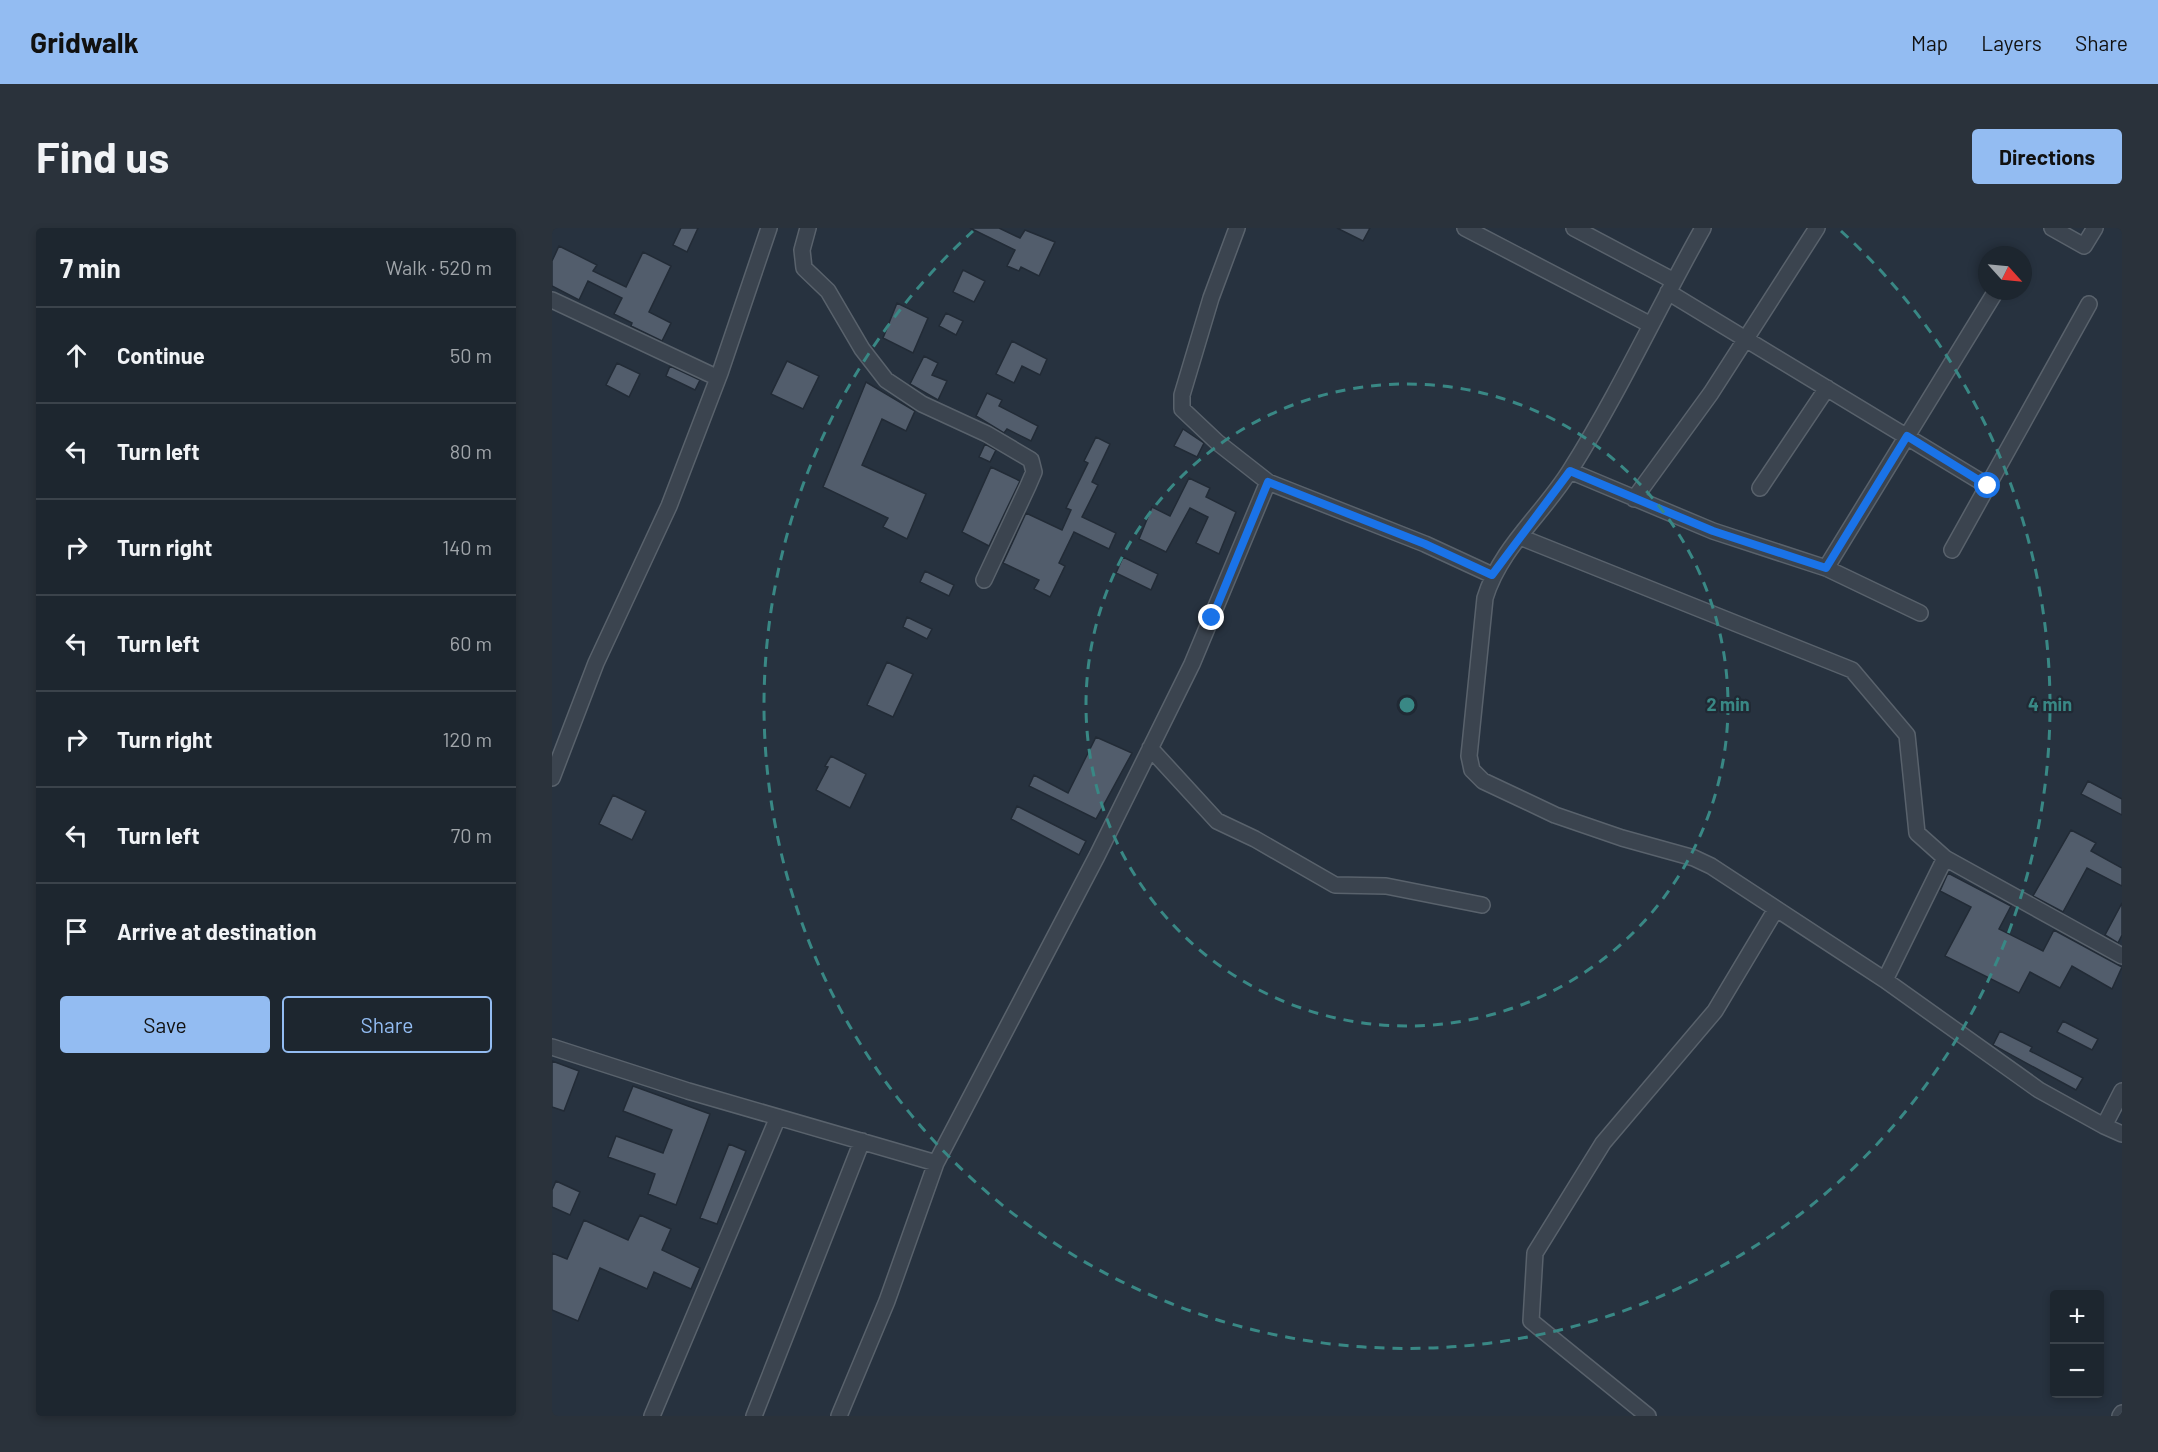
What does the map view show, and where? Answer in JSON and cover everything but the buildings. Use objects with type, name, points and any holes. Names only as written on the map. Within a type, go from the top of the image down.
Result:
[{"type":"street","points":[[552,778],[596,663],[669,506],[718,378],[769,228]]},
{"type":"street","points":[[808,228],[802,250],[804,268],[828,291],[862,349],[886,380],[922,404],[987,434],[1031,460],[1034,472],[984,580]]},
{"type":"street","points":[[1237,228],[1211,298],[1182,395],[1182,409],[1217,442],[1268,482],[1425,544],[1492,575]]},
{"type":"street","points":[[1464,228],[1651,325]]},
{"type":"street","points":[[1574,228],[1671,286],[1747,339],[1988,486]]},
{"type":"street","points":[[1703,228],[1624,380],[1570,471],[1492,575],[1485,598],[1469,756],[1472,770],[1483,781],[1555,815],[1622,838],[1694,858],[1885,980],[2039,1090],[2122,1134]]},
{"type":"street","points":[[1634,500],[1747,339],[1817,228]]},
{"type":"street","points":[[2052,228],[2084,246],[2095,228]]},
{"type":"street","points":[[552,300],[718,378]]},
{"type":"street","points":[[1826,568],[1990,300]]},
{"type":"street","points":[[1952,550],[2090,304]]},
{"type":"street","points":[[1760,488],[1827,388]]},
{"type":"street","points":[[1570,471],[1634,500],[1713,531],[1826,568],[1920,613]]},
{"type":"street","points":[[838,1416],[887,1301],[936,1163],[1150,748],[1212,618],[1268,482]]},
{"type":"street","points":[[1520,537],[1852,670],[1907,735],[1917,833],[1945,858],[2122,956]]},
{"type":"street","points":[[1150,748],[1216,821],[1255,839],[1335,885],[1386,886],[1482,905]]},
{"type":"street","points":[[1885,980],[1945,858]]},
{"type":"street","points":[[1648,1416],[1531,1321],[1535,1253],[1603,1143],[1715,1011],[1776,909]]},
{"type":"street","points":[[552,1047],[778,1118],[936,1163]]},
{"type":"street","points":[[2104,1126],[2122,1091]]},
{"type":"street","points":[[652,1416],[778,1118]]},
{"type":"street","points":[[754,1416],[862,1141]]},
{"type":"route","points":[[1212,618],[1268,482],[1425,544],[1492,575],[1570,471],[1634,500],[1713,531],[1826,568],[1907,436],[1988,486]]}]
